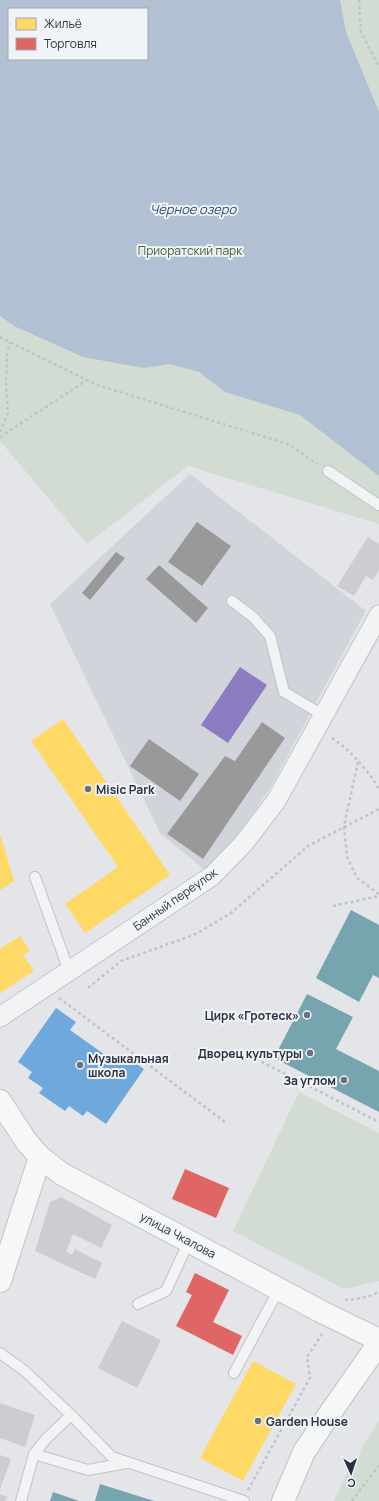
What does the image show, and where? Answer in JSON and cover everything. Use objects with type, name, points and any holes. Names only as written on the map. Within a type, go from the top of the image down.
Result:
[{"type":"main road","name":"улица Чкалова","points":[[0,1101],[26,1140],[40,1157],[62,1174],[279,1289],[379,1340]]},
{"type":"main road","points":[[0,1281],[40,1157]]},
{"type":"main road","points":[[283,1501],[304,1452],[379,1343]]},
{"type":"street","name":"Банный переулок","points":[[0,1017],[212,876],[244,843],[276,801],[379,615]]},
{"type":"lane","points":[[328,471],[379,506]]},
{"type":"lane","points":[[232,601],[253,617],[270,636],[284,692],[324,715]]},
{"type":"lane","points":[[35,877],[69,970]]},
{"type":"lane","points":[[138,1304],[166,1291],[190,1241]]},
{"type":"lane","points":[[234,1372],[279,1289]]},
{"type":"lane","points":[[0,1353],[25,1371],[71,1414],[112,1457],[244,1501]]},
{"type":"lane","points":[[21,1501],[34,1454],[46,1439],[71,1414]]},
{"type":"lane","points":[[34,1454],[88,1470],[127,1463]]},
{"type":"path","points":[[360,0],[361,32],[379,67]]},
{"type":"path","points":[[0,337],[97,385],[288,444],[328,471]]},
{"type":"path","points":[[0,432],[8,413],[6,370],[10,342]]},
{"type":"path","points":[[0,438],[87,380]]},
{"type":"path","points":[[344,746],[375,781],[379,789]]},
{"type":"path","points":[[358,762],[344,826],[347,857],[357,878],[379,895]]},
{"type":"path","points":[[88,988],[121,961],[196,934],[231,913],[308,846],[379,809]]},
{"type":"path","points":[[333,906],[379,895]]},
{"type":"path","points":[[44,987],[224,1122]]},
{"type":"path","points":[[256,1059],[379,1122]]},
{"type":"path","points":[[343,1301],[359,1299],[376,1294],[379,1291]]},
{"type":"path","points":[[244,1501],[247,1491],[310,1378],[307,1357],[323,1333]]},
{"type":"path","points":[[353,1501],[379,1465]]},
{"type":"shaded area","points":[[190,474],[366,611],[270,788],[212,876],[160,833],[50,604]]},
{"type":"green space","name":"Чёрное озеро","points":[[0,0],[379,0],[379,524],[188,466],[87,544],[0,441]]},
{"type":"green space","points":[[299,1092],[379,1133],[379,1281],[344,1289],[233,1231]]},
{"type":"green space","points":[[379,1420],[379,1501],[334,1501],[347,1473]]},
{"type":"water","name":"Чёрное озеро","points":[[0,0],[340,0],[346,32],[379,112],[379,476],[300,415],[225,392],[199,372],[170,364],[144,368],[83,357],[14,326],[0,316]]},
{"type":"building: Жильё","points":[[63,719],[170,875],[85,933],[65,904],[118,867],[31,741]]},
{"type":"building: Жильё","points":[[0,834],[14,881],[0,890]]},
{"type":"building: Жильё","points":[[20,936],[30,951],[23,955],[34,971],[0,993],[0,949]]},
{"type":"building: Жильё","points":[[253,1361],[296,1384],[243,1481],[200,1458]]},
{"type":"building: Торговля","points":[[185,1169],[229,1188],[216,1218],[172,1199]]},
{"type":"building: Торговля","points":[[195,1273],[229,1290],[213,1322],[242,1336],[233,1355],[176,1326],[192,1295],[186,1292]]},
{"type":"building: Офисы","points":[[240,667],[267,685],[228,743],[201,725]]},
{"type":"building: Школы","name":"Музыкальная школа","points":[[56,1008],[76,1022],[70,1030],[118,1064],[124,1055],[144,1069],[106,1124],[87,1111],[83,1116],[69,1106],[65,1111],[39,1093],[43,1088],[28,1078],[32,1072],[18,1062]]},
{"type":"building: Учреждения","points":[[351,910],[379,925],[379,978],[373,975],[359,1002],[316,978]]},
{"type":"building: Учреждения","name":"Дворец культуры","points":[[307,994],[353,1017],[336,1049],[379,1071],[379,1112],[274,1058]]},
{"type":"building: Учреждения","points":[[100,1484],[154,1501],[95,1501]]},
{"type":"building: Учреждения","points":[[53,1492],[79,1501],[50,1501]]},
{"type":"building: Промзона","points":[[197,522],[231,546],[202,586],[168,562]]},
{"type":"building: Промзона","points":[[116,552],[125,558],[90,600],[82,593]]},
{"type":"building: Промзона","points":[[159,565],[208,608],[196,623],[146,579]]},
{"type":"building: Промзона","points":[[262,722],[285,738],[203,859],[167,834],[225,756],[235,761]]},
{"type":"building: Промзона","points":[[149,739],[199,774],[180,801],[130,766]]},
{"type":"building: Прочее","points":[[368,537],[379,544],[379,570],[373,580],[366,576],[354,596],[337,586]]},
{"type":"building: Прочее","points":[[61,1197],[112,1225],[101,1248],[73,1234],[66,1251],[72,1255],[75,1249],[102,1263],[95,1279],[35,1251],[50,1202]]},
{"type":"building: Прочее","points":[[122,1321],[161,1340],[137,1388],[98,1368]]},
{"type":"building: Прочее","points":[[0,1403],[35,1415],[25,1447],[0,1438]]},
{"type":"building: Прочее","points":[[0,1455],[11,1459],[0,1489]]},
{"type":"building: Прочее","points":[[0,1494],[7,1497],[5,1501],[0,1501]]},
{"type":"place","name":"Misic Park","points":[[88,789]]},
{"type":"place","name":"Цирк «Гротеск»","points":[[307,1015]]},
{"type":"place","name":"Дворец культуры","points":[[310,1053]]},
{"type":"place","name":"Музыкальная школа","points":[[80,1065]]},
{"type":"place","name":"За углом","points":[[344,1080]]},
{"type":"place","name":"Garden House","points":[[258,1421]]},
{"type":"park label","name":"Приоратский парк","points":[[190,250]]}]
